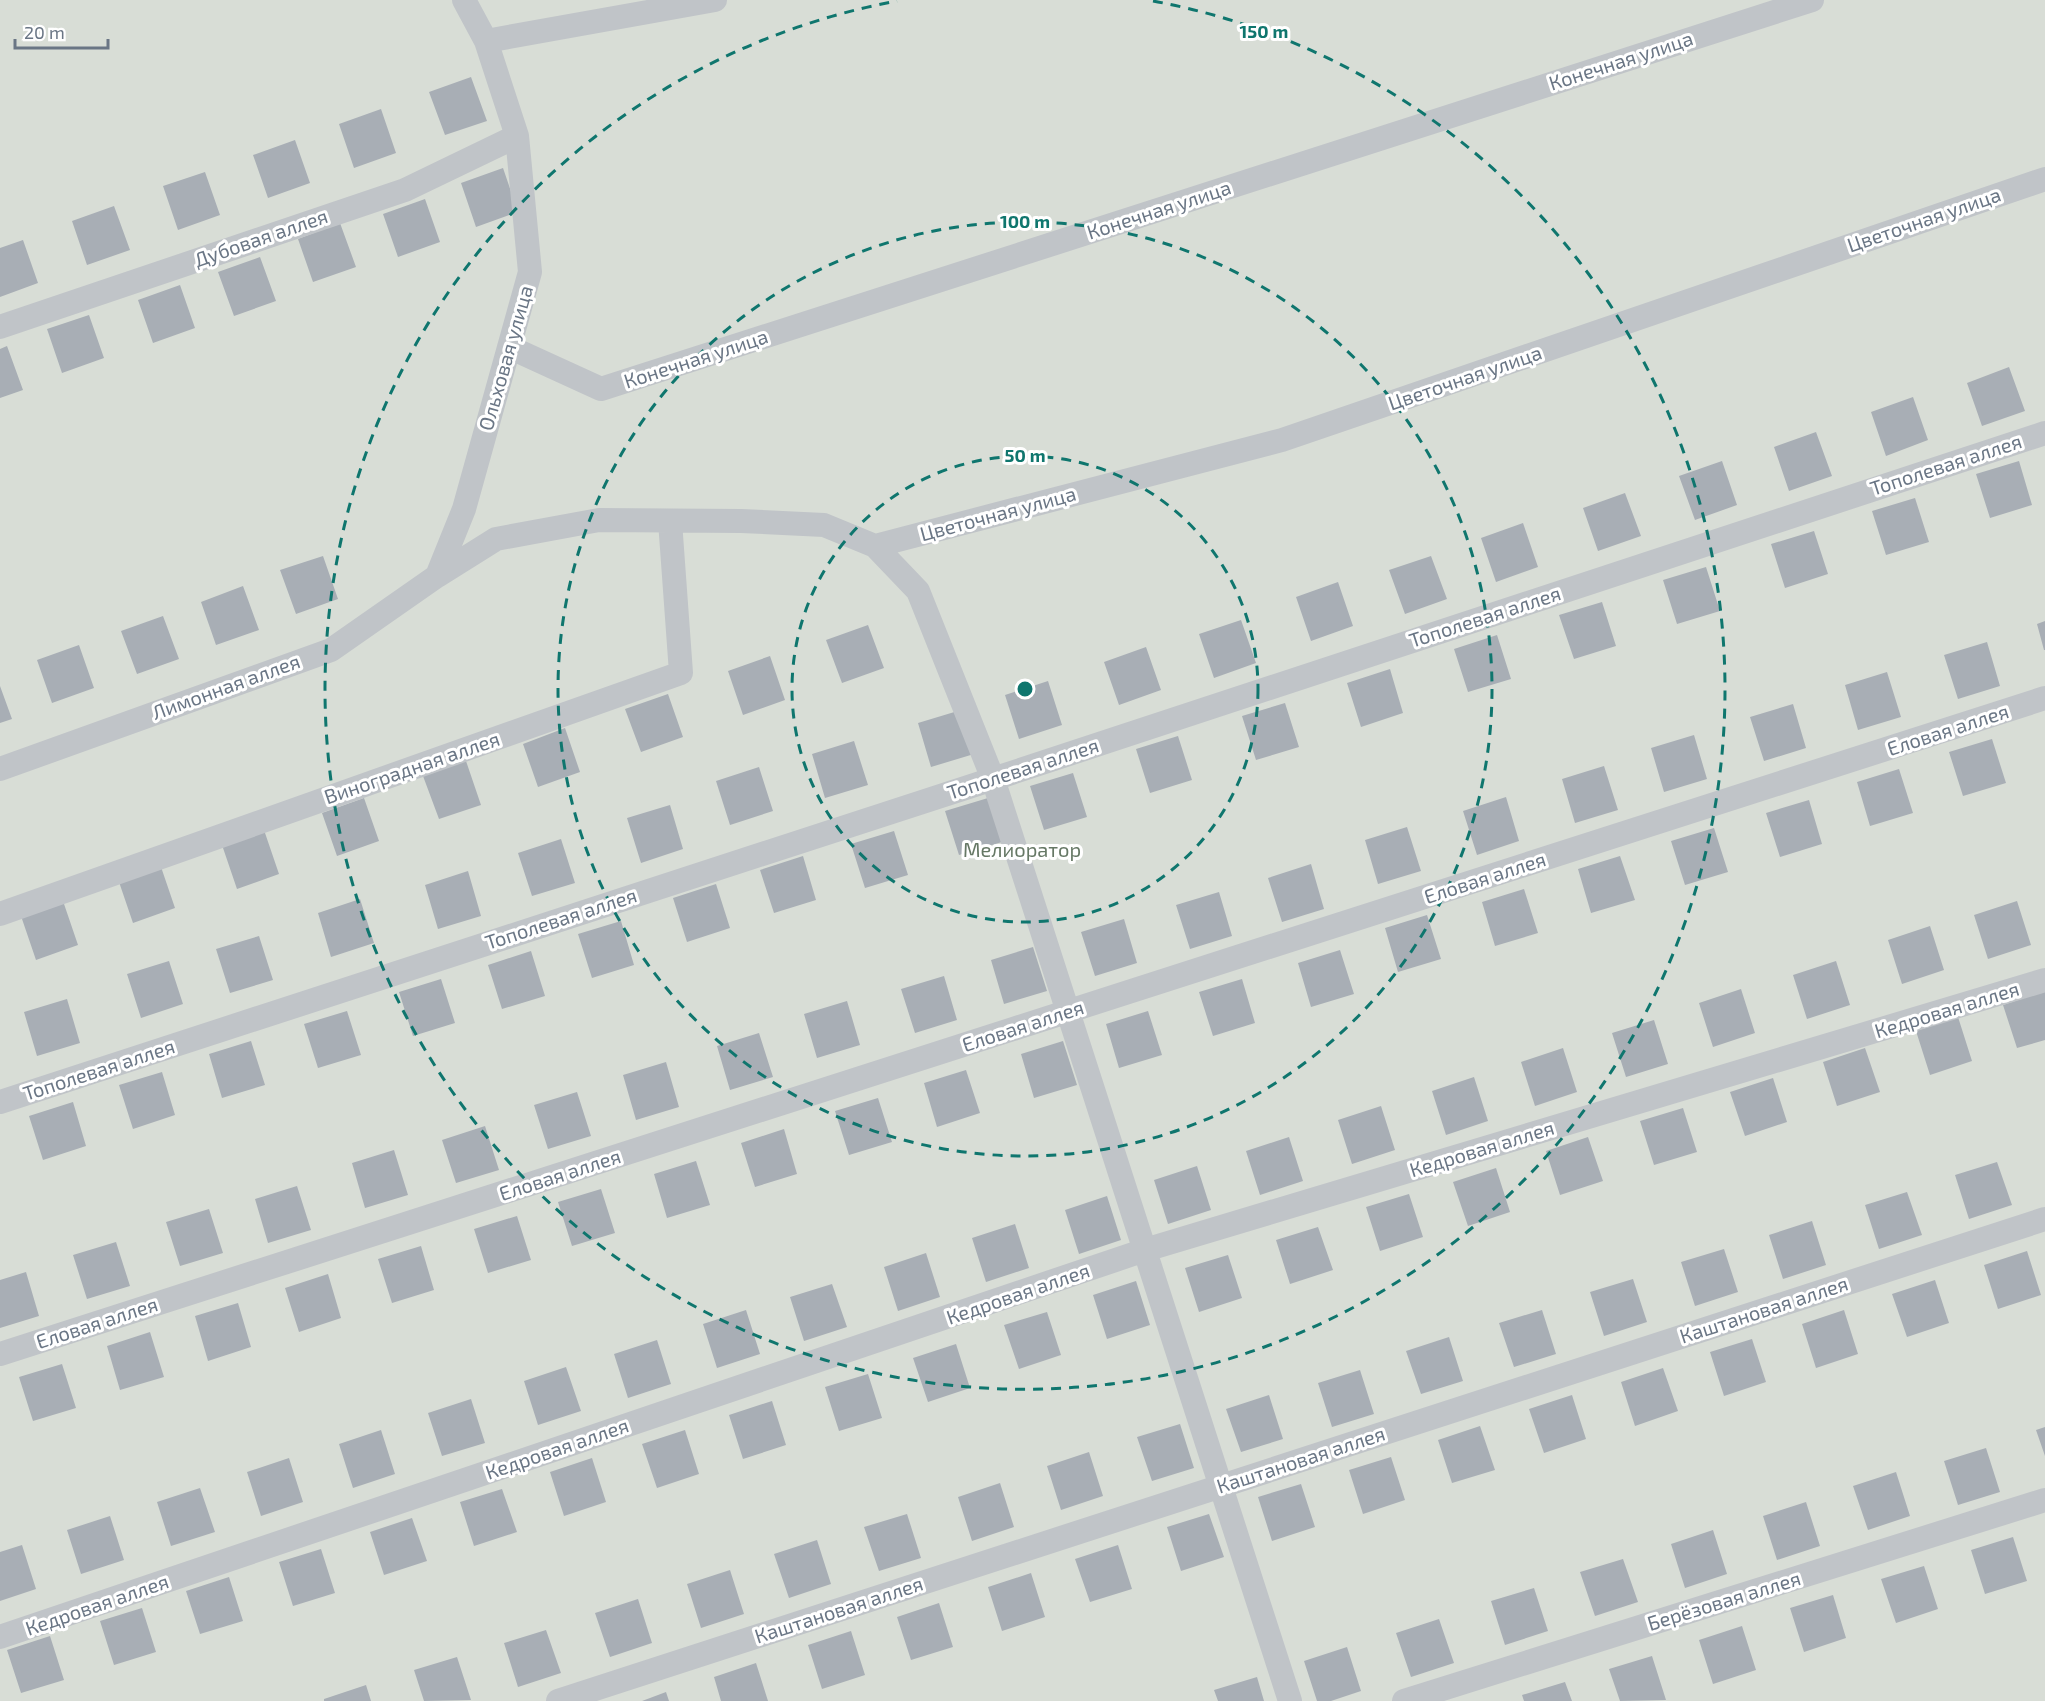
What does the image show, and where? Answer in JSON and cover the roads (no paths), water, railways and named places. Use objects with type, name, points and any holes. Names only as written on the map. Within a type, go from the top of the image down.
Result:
[{"type":"street","name":"Ольховая улица","points":[[437,576],[464,509],[530,272],[517,136],[486,41],[464,0]]},
{"type":"street","points":[[486,41],[715,0]]},
{"type":"street","name":"Конечная улица","points":[[509,347],[601,389],[1812,0]]},
{"type":"street","name":"Дубовая аллея","points":[[0,327],[405,190],[517,136]]},
{"type":"street","name":"Цветочная улица","points":[[875,546],[1282,440],[2045,179]]},
{"type":"street","name":"Тополевая аллея","points":[[0,1102],[2045,433]]},
{"type":"street","name":"Лимонная аллея","points":[[0,769],[331,650],[437,576],[496,539],[599,520],[741,521],[824,525],[875,546]]},
{"type":"street","name":"Виноградная аллея","points":[[0,914],[681,673],[670,521]]},
{"type":"street","points":[[875,546],[918,591],[993,779],[1290,1701]]},
{"type":"street","name":"Еловая аллея","points":[[0,1354],[2045,698]]},
{"type":"street","name":"Кедровая аллея","points":[[0,1637],[1145,1251],[2045,980]]},
{"type":"street","name":"Каштановая аллея","points":[[558,1701],[2045,1219]]},
{"type":"street","name":"Берёзовая аллея","points":[[1404,1701],[2045,1500]]},
{"type":"park label","name":"Мелиоратор","points":[[1022,850]]}]
